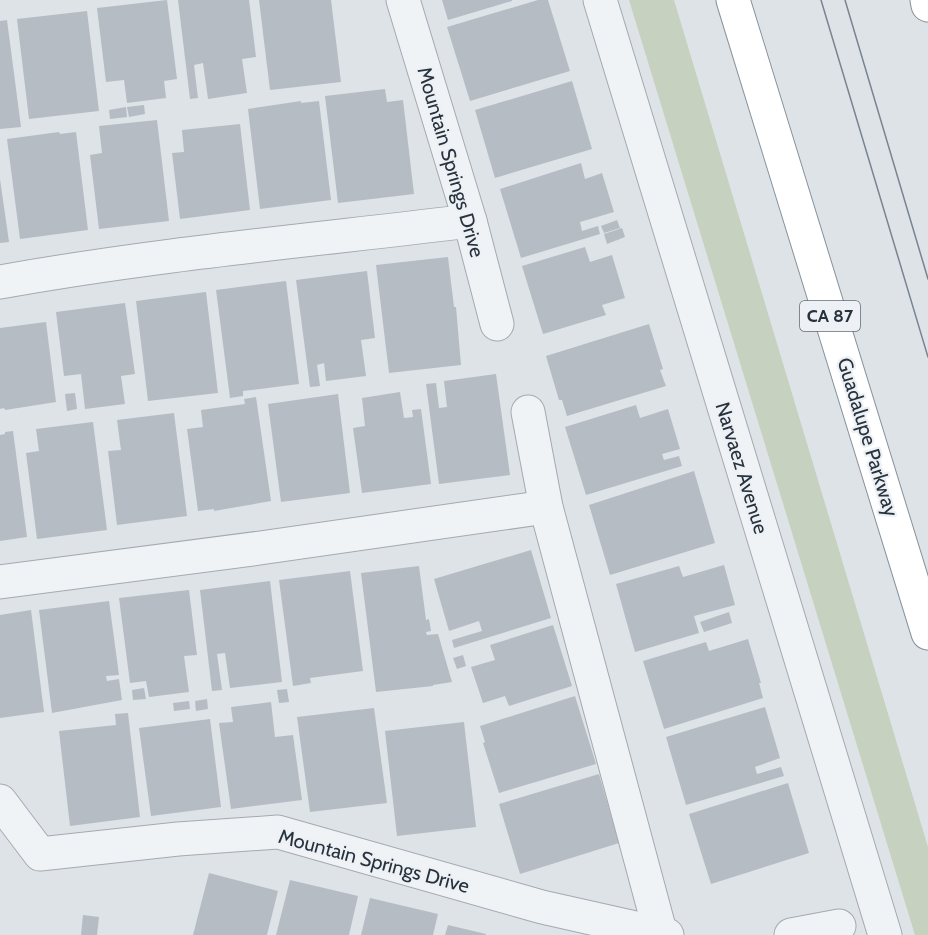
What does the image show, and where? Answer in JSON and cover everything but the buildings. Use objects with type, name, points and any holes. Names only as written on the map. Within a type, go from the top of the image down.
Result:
[{"type":"highway","name":"Guadalupe Parkway","points":[[733,0],[928,633]]},
{"type":"highway","points":[[927,0],[928,5]]},
{"type":"street","name":"Mountain Springs Drive","points":[[403,0],[470,221],[497,324]]},
{"type":"street","name":"Narvaez Avenue","points":[[600,0],[885,935]]},
{"type":"street","points":[[0,282],[46,273],[470,221]]},
{"type":"street","points":[[528,412],[546,507],[661,934]]},
{"type":"street","points":[[0,582],[546,507]]},
{"type":"street","name":"Mountain Springs Drive","points":[[0,801],[40,854],[178,839],[278,832],[542,907],[667,935]]},
{"type":"street","points":[[791,935],[838,926]]},
{"type":"green space","points":[[629,0],[674,0],[928,847],[928,935],[915,935]]},
{"type":"tram line","points":[[821,0],[928,357]]},
{"type":"tram line","points":[[845,0],[928,279]]}]
